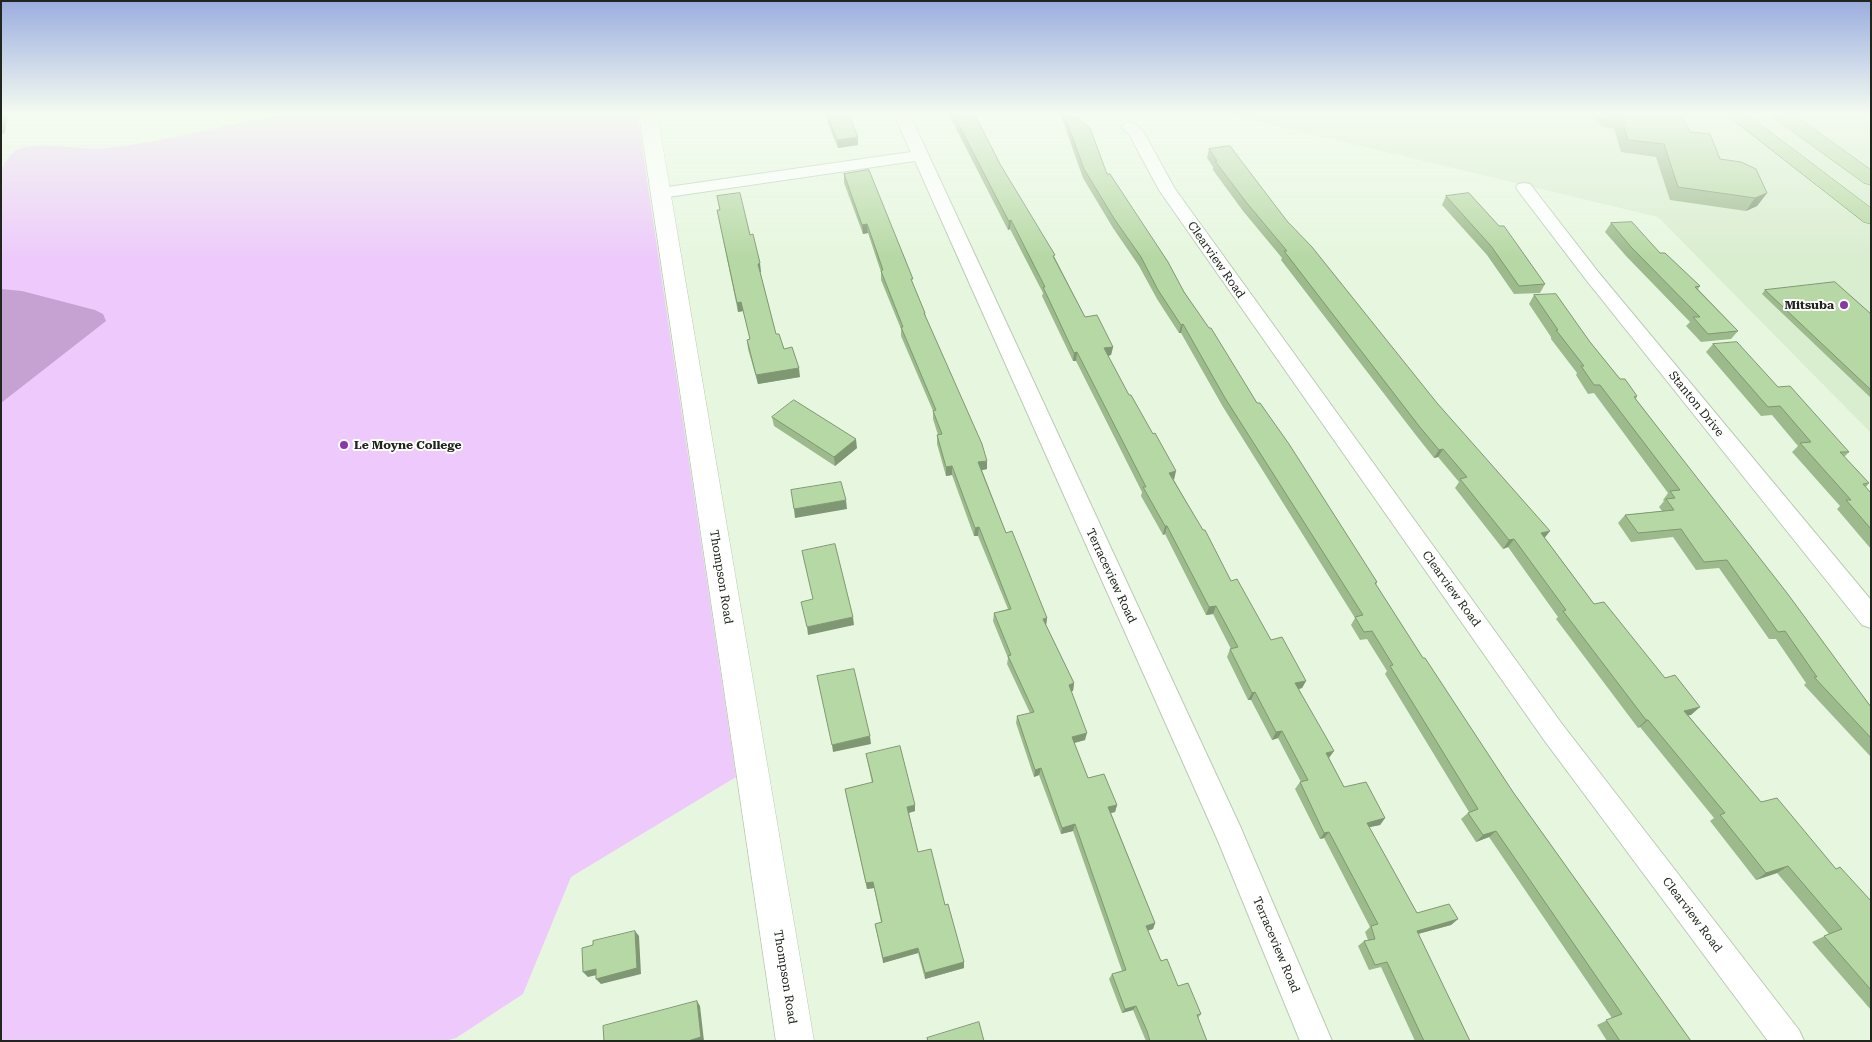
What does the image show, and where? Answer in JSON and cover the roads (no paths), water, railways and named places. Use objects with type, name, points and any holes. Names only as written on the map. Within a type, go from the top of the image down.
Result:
[{"type":"main road","points":[[1798,162],[1871,218]]},
{"type":"main road","points":[[1846,162],[1871,180]]},
{"type":"street","name":"Thompson Road","points":[[655,162],[795,1041]]},
{"type":"street","points":[[660,193],[875,162]]},
{"type":"street","name":"Terraceview Road","points":[[923,162],[950,225],[1230,836],[1316,1041]]},
{"type":"street","name":"Clearview Road","points":[[1152,162],[1167,190],[1547,724],[1788,1041]]},
{"type":"street","name":"Stanton Drive","points":[[1524,188],[1593,277],[1871,618]]},
{"type":"place","name":"Mitsuba","points":[[1844,305]]},
{"type":"place","name":"Le Moyne College","points":[[344,445]]}]
